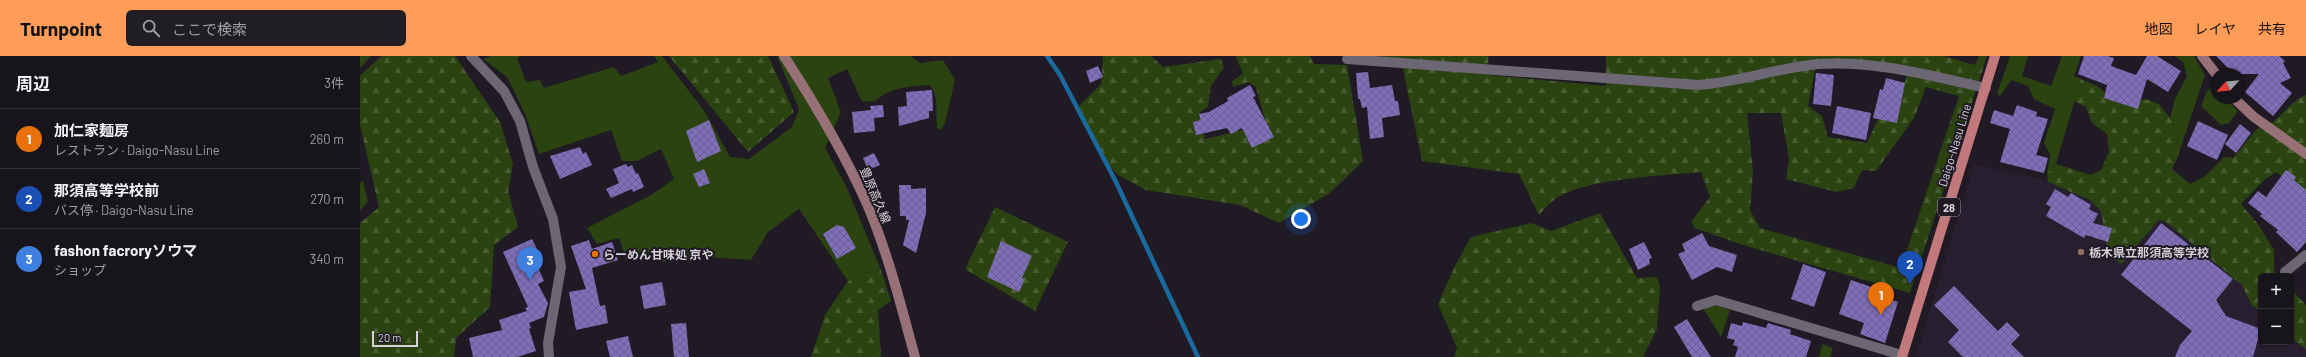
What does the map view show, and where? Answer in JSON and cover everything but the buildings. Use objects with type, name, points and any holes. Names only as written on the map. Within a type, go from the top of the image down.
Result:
[{"type":"main road","name":"豊原高久線","points":[[784,56],[841,149],[868,205],[889,264],[915,357]]},
{"type":"main road","name":"Daigo-Nasu Line","points":[[1902,356],[1995,56]]},
{"type":"main road","points":[[2202,56],[2211,68]]},
{"type":"main road","points":[[2240,104],[2254,117],[2306,154]]},
{"type":"street","points":[[471,56],[504,91],[520,121],[533,167],[553,219],[561,267],[548,343],[549,357]]},
{"type":"street","points":[[1347,59],[1698,85],[1720,84],[1817,64],[1848,63],[1910,72],[1986,88]]},
{"type":"street","points":[[2285,272],[2306,254]]},
{"type":"street","points":[[1697,306],[1716,300],[1902,356]]},
{"type":"shaded area","name":"栃木県立那須高等学校","points":[[1974,164],[2159,206],[2258,288],[2258,345],[2294,345],[2294,318],[2306,325],[2306,357],[1916,357]]},
{"type":"green space","points":[[360,56],[371,56],[360,68]]},
{"type":"green space","points":[[381,56],[455,56],[500,122],[513,164],[508,191],[518,227],[494,245],[490,307],[456,338],[454,357],[360,357],[360,223],[379,207],[360,125],[360,76]]},
{"type":"green space","points":[[492,56],[522,56],[517,58],[526,82],[540,80],[544,88],[614,67],[621,76],[658,62],[654,56],[662,56],[705,112],[730,157],[749,159],[792,127],[799,109],[777,56],[911,56],[920,63],[943,60],[955,80],[945,123],[941,130],[937,128],[936,101],[930,85],[901,88],[888,92],[876,101],[862,102],[847,69],[828,78],[841,112],[825,148],[847,188],[881,270],[864,273],[848,281],[799,209],[768,232],[751,260],[697,256],[662,262],[662,250],[626,260],[619,238],[597,244],[587,228],[651,195],[674,179],[661,149],[637,161],[622,161],[611,130],[539,154],[525,114],[507,77],[483,59]]},
{"type":"green space","points":[[669,56],[768,56],[794,112],[748,152]]},
{"type":"green space","points":[[1103,56],[1151,56],[1163,67],[1221,59],[1224,67],[1211,86],[1208,107],[1200,112],[1205,139],[1266,124],[1256,87],[1248,82],[1233,87],[1232,81],[1243,74],[1236,57],[1310,56],[1314,64],[1347,65],[1363,161],[1330,193],[1279,223],[1240,205],[1146,190],[1118,175],[1103,159],[1079,106],[1101,84]]},
{"type":"green space","points":[[1378,56],[1488,56],[1489,75],[1606,86],[1606,56],[1944,56],[1975,65],[1979,56],[1987,56],[1910,293],[1746,246],[1695,228],[1691,222],[1710,197],[1701,172],[1624,179],[1584,187],[1567,193],[1554,200],[1539,215],[1519,174],[1422,161],[1401,59]],"holes":[[[1822,60],[1909,69],[1897,106],[1879,117],[1867,143],[1828,137],[1822,116],[1808,106],[1815,71]],[[1926,87],[1959,96],[1901,268],[1760,228],[1750,210],[1753,171],[1747,113],[1781,113],[1789,159],[1786,179],[1836,192],[1854,188],[1862,170],[1876,171],[1914,118]]]},
{"type":"green space","points":[[2010,56],[2028,56],[2022,76],[2051,86],[2062,56],[2081,56],[2074,76],[2081,79],[2056,164],[2047,174],[2050,155],[2044,143],[2055,109],[2034,99],[2028,86],[2011,80],[2000,96],[1997,94]]},
{"type":"green space","points":[[2175,56],[2194,56],[2205,75],[2179,153],[2177,135],[2170,118],[2175,99],[2187,76],[2183,62]]},
{"type":"green space","points":[[2081,79],[2097,86],[2116,102],[2145,99],[2159,104],[2170,118],[2177,135],[2179,155],[2172,169],[2190,184],[2204,177],[2224,157],[2233,158],[2257,129],[2265,127],[2271,123],[2294,102],[2306,95],[2306,199],[2277,172],[2265,179],[2241,204],[2258,224],[2274,250],[2274,270],[2276,273],[2258,273],[2258,310],[2251,304],[2242,285],[2166,222],[2159,220],[2121,264],[2108,254],[2101,211],[2090,200],[2048,182],[2047,174],[2056,164],[2091,175],[2101,170],[2109,152],[2107,134],[2092,123],[2086,107],[2074,101]]},
{"type":"green space","points":[[2210,88],[2210,104],[2231,104],[2238,111],[2229,123],[2221,125],[2201,106],[2207,91]]},
{"type":"green space","points":[[363,181],[368,202],[360,210],[360,183]]},
{"type":"green space","points":[[995,207],[1068,242],[1035,311],[965,269]]},
{"type":"green space","points":[[1600,213],[1637,278],[1657,277],[1660,286],[1657,329],[1643,357],[1454,357],[1457,348],[1438,304],[1455,266],[1471,237],[1531,223],[1551,231]]},
{"type":"green space","points":[[881,270],[891,301],[878,310],[881,357],[811,357],[825,315],[848,281],[864,273]]},
{"type":"green space","points":[[2294,292],[2306,305],[2306,349],[2294,340]]},
{"type":"green space","points":[[1717,305],[1730,310],[1721,337],[1703,308]]},
{"type":"green space","points":[[1822,344],[1833,348],[1830,357],[1819,357]]},
{"type":"waterway","points":[[1047,56],[1060,75],[1116,182],[1198,357]]},
{"type":"place","name":"栃木県立那須高等学校","points":[[2081,252]]},
{"type":"place","name":"らーめん甘味処 京や","points":[[595,254]]},
{"type":"place","name":"fashon facroryソウマ","points":[[530,280]]},
{"type":"place","name":"那須高等学校前","points":[[1910,284]]},
{"type":"place","name":"加仁家麺房","points":[[1881,315]]}]
